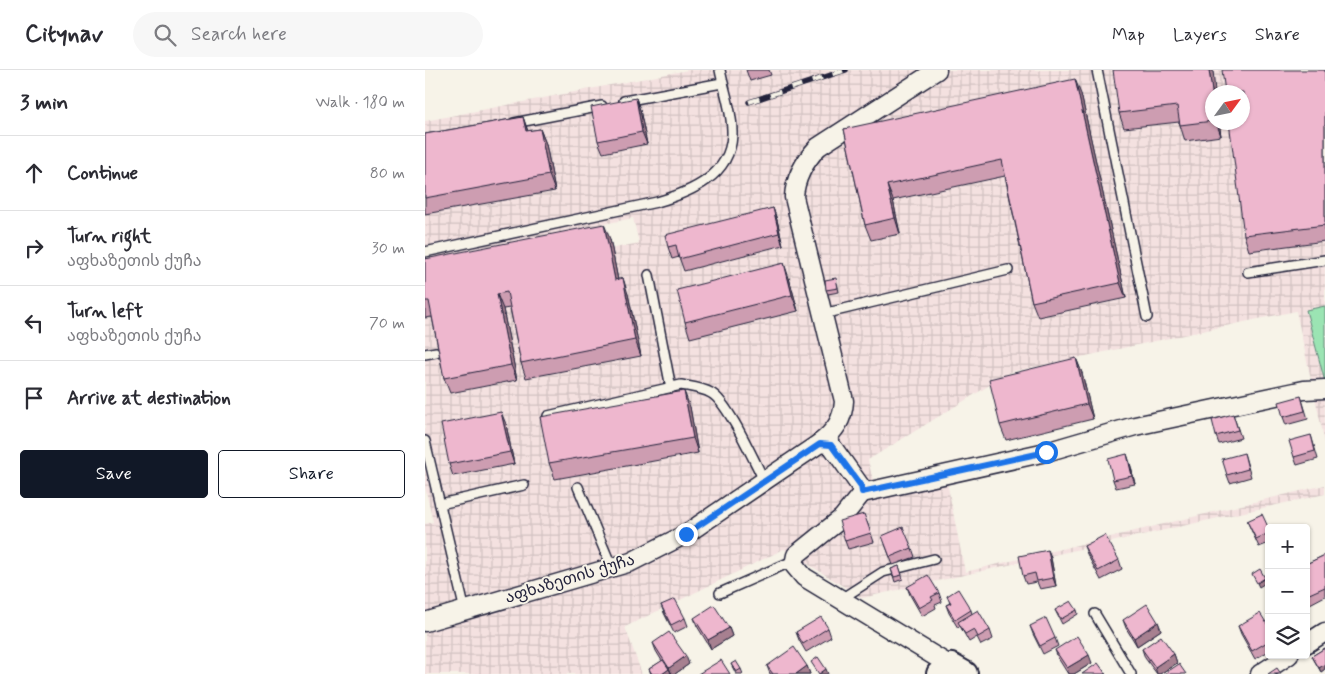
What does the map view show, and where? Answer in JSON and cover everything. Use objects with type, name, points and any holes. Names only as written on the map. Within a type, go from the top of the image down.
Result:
[{"type":"street","name":"აფხაზეთის ქუჩა","points":[[425,622],[631,562],[686,534],[832,434],[843,414],[844,401],[794,197],[795,187],[800,172],[818,147],[937,70]]},
{"type":"street","points":[[952,671],[804,577],[794,565],[796,555],[842,518],[862,492],[1046,452],[1135,426],[1304,390],[1325,388]]},
{"type":"street","points":[[820,444],[831,445],[861,486],[862,492]]},
{"type":"street","points":[[1310,641],[1325,632]]},
{"type":"street","points":[[1260,674],[1283,659]]},
{"type":"lane","points":[[425,252],[657,202],[686,193],[721,167],[729,153],[732,134],[720,70]]},
{"type":"lane","points":[[1097,70],[1147,317]]},
{"type":"lane","points":[[617,103],[722,83]]},
{"type":"lane","points":[[502,125],[607,105]]},
{"type":"lane","points":[[1248,272],[1325,260]]},
{"type":"lane","points":[[823,314],[1008,270]]},
{"type":"lane","points":[[649,276],[671,388]]},
{"type":"lane","points":[[425,354],[436,352]]},
{"type":"lane","points":[[548,416],[681,385],[713,394],[725,407],[764,480]]},
{"type":"lane","points":[[425,441],[465,611]]},
{"type":"lane","points":[[440,504],[524,485]]},
{"type":"lane","points":[[578,487],[612,568]]},
{"type":"lane","points":[[841,599],[883,572],[934,559]]},
{"type":"lane","points":[[720,593],[795,560]]},
{"type":"lane","points":[[1095,614],[1131,674]]},
{"type":"shaded area","points":[[688,70],[1325,70],[1325,306],[1306,311],[1325,382],[1325,443],[1296,311],[1011,372],[868,460],[877,497],[946,477],[965,572],[1325,485],[1325,494],[862,598],[784,549],[625,627],[642,674],[425,674],[425,524],[433,522],[425,487],[425,287],[639,243],[633,218],[425,261],[425,121]]},
{"type":"green space","points":[[1325,306],[1325,382],[1306,310]]},
{"type":"building","points":[[1113,70],[1209,70],[1211,85],[1205,85],[1205,122],[1180,125],[1177,106],[1119,113]]},
{"type":"building","points":[[1222,70],[1325,70],[1325,225],[1244,235],[1230,130],[1250,130],[1250,85],[1224,85]]},
{"type":"building","points":[[1075,79],[1120,283],[1032,302],[1002,160],[887,185],[895,218],[865,225],[844,129]]},
{"type":"building","points":[[636,98],[642,132],[598,141],[591,107]]},
{"type":"building","points":[[523,117],[526,131],[540,129],[549,175],[425,198],[425,134]]},
{"type":"building","points":[[773,208],[779,233],[679,259],[676,245],[668,247],[665,235]]},
{"type":"building","points":[[604,224],[615,280],[623,278],[635,340],[521,363],[507,292],[497,294],[511,365],[444,378],[429,301],[425,301],[425,259]]},
{"type":"building","points":[[784,263],[792,295],[685,322],[677,290]]},
{"type":"building","points":[[836,278],[838,288],[826,290],[825,280]]},
{"type":"building","points":[[1076,358],[1087,404],[1000,425],[989,379]]},
{"type":"building","points":[[684,391],[693,438],[549,463],[540,417]]},
{"type":"building","points":[[1301,396],[1305,411],[1283,417],[1279,402]]},
{"type":"building","points":[[501,412],[510,452],[449,464],[441,424]]},
{"type":"building","points":[[1233,414],[1238,430],[1216,436],[1212,420]]},
{"type":"building","points":[[1311,435],[1315,451],[1294,457],[1289,441]]},
{"type":"building","points":[[1244,453],[1248,469],[1227,475],[1222,459]]},
{"type":"building","points":[[1127,454],[1132,476],[1113,480],[1108,459]]},
{"type":"building","points":[[864,514],[871,533],[845,541],[839,521]]},
{"type":"building","points":[[1262,514],[1267,524],[1265,524],[1265,535],[1256,539],[1247,521]]},
{"type":"building","points":[[903,527],[912,548],[890,557],[882,536]]},
{"type":"building","points":[[1105,535],[1119,560],[1098,571],[1084,546]]},
{"type":"building","points":[[1048,550],[1053,578],[1037,581],[1035,573],[1023,576],[1019,556]]},
{"type":"building","points":[[1325,555],[1325,587],[1310,594],[1310,569],[1310,562]]},
{"type":"building","points":[[899,566],[902,575],[894,577],[891,569]]},
{"type":"building","points":[[1260,569],[1265,578],[1257,583],[1252,574]]},
{"type":"building","points":[[928,575],[939,593],[931,597],[933,600],[919,608],[907,587]]},
{"type":"building","points":[[958,589],[971,610],[955,620],[946,605],[951,603],[947,596]]},
{"type":"building","points":[[675,599],[685,618],[671,625],[661,605]]},
{"type":"building","points":[[1071,601],[1077,610],[1061,619],[1055,610]]},
{"type":"building","points":[[1147,604],[1158,622],[1134,638],[1123,620]]},
{"type":"building","points":[[714,605],[729,628],[708,640],[694,618]]},
{"type":"building","points":[[978,610],[990,630],[978,637],[974,629],[965,634],[958,622]]},
{"type":"building","points":[[1260,613],[1265,621],[1265,643],[1252,651],[1238,626]]},
{"type":"building","points":[[821,617],[828,628],[803,644],[796,632]]},
{"type":"building","points":[[1046,618],[1055,638],[1040,646],[1030,626]]},
{"type":"building","points":[[669,632],[686,656],[669,668],[653,643]]},
{"type":"building","points":[[1077,636],[1089,655],[1067,668],[1055,650]]},
{"type":"building","points":[[1161,636],[1174,654],[1155,667],[1142,649]]},
{"type":"building","points":[[794,647],[807,666],[796,674],[773,674],[767,666]]},
{"type":"building","points":[[1325,648],[1325,664],[1319,668],[1312,656]]},
{"type":"building","points":[[818,657],[826,669],[819,674],[811,662]]},
{"type":"building","points":[[663,660],[669,669],[662,674],[652,674],[649,669]]},
{"type":"building","points":[[721,660],[730,674],[698,674]]},
{"type":"building","points":[[736,661],[741,669],[736,672],[731,664]]},
{"type":"building","points":[[1098,663],[1106,674],[1082,674]]},
{"type":"building","points":[[1179,664],[1186,674],[1164,674]]},
{"type":"building","points":[[1277,668],[1281,674],[1268,674]]},
{"type":"railway","points":[[749,102],[846,70]]},
{"type":"route","points":[[686,534],[820,444],[831,445],[861,486],[862,492],[1046,452]]}]
